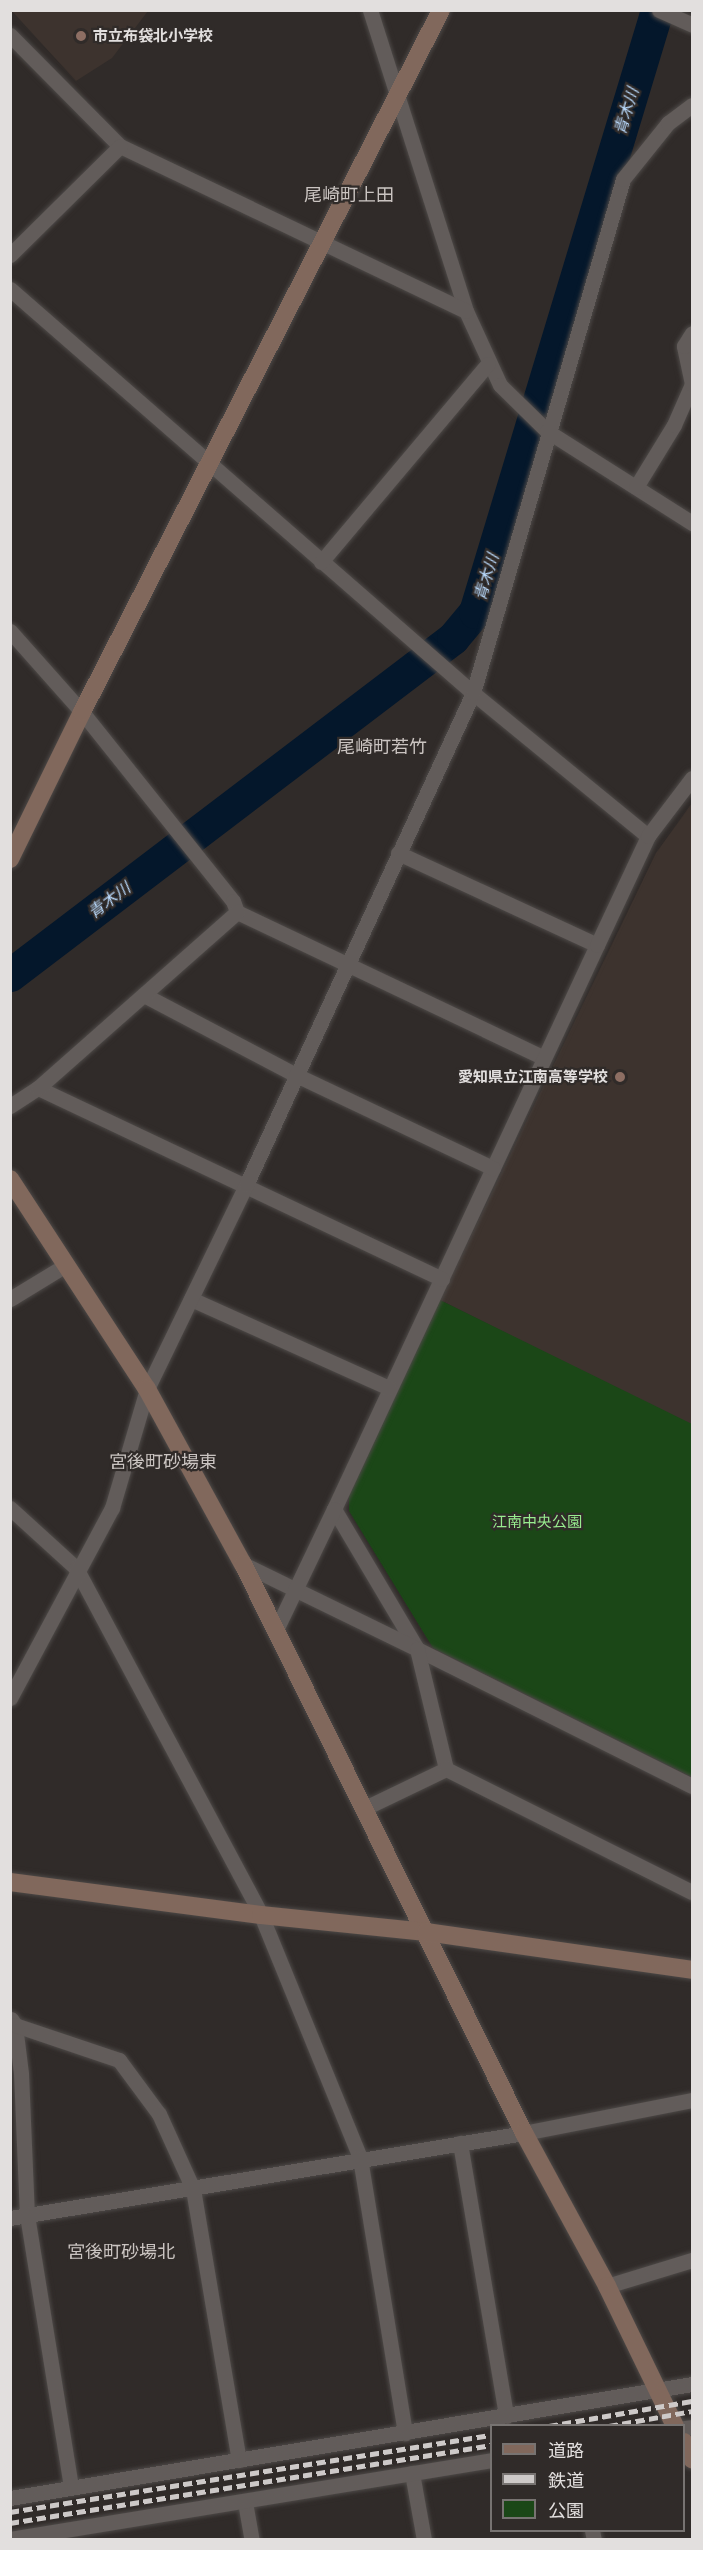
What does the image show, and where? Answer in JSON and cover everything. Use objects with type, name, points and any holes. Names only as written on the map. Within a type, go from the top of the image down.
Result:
[{"type":"street","points":[[370,10],[466,311],[488,364],[527,415],[544,429],[693,523]]},
{"type":"street","points":[[10,859],[82,712],[441,10]]},
{"type":"street","points":[[663,13],[693,25]]},
{"type":"street","points":[[10,35],[120,146],[321,245],[466,311]]},
{"type":"street","points":[[10,1698],[76,1568],[112,1508],[147,1389],[246,1185],[473,693],[544,429],[623,179],[668,123],[693,105]]},
{"type":"street","points":[[10,255],[120,146]]},
{"type":"street","points":[[10,289],[210,461],[321,562],[473,693],[648,836]]},
{"type":"street","points":[[636,487],[674,425],[692,384],[684,346],[693,333]]},
{"type":"street","points":[[321,562],[488,364]]},
{"type":"street","points":[[10,631],[82,712],[233,901],[237,912],[543,1057]]},
{"type":"street","points":[[275,1632],[648,836],[693,778]]},
{"type":"street","points":[[398,853],[597,945]]},
{"type":"street","points":[[10,1106],[38,1088],[237,912]]},
{"type":"street","points":[[144,995],[296,1075],[493,1168]]},
{"type":"street","points":[[38,1088],[442,1279]]},
{"type":"street","points":[[10,1179],[147,1389],[243,1564],[524,2133],[607,2286],[674,2424]]},
{"type":"street","points":[[10,1299],[66,1265]]},
{"type":"street","points":[[191,1299],[389,1388]]},
{"type":"street","points":[[10,1508],[76,1568],[261,1915],[360,2158],[405,2433]]},
{"type":"street","points":[[334,1509],[417,1649],[446,1769],[693,1892]]},
{"type":"street","points":[[243,1564],[693,1786]]},
{"type":"street","points":[[365,1808],[446,1769]]},
{"type":"street","points":[[10,1882],[261,1915],[426,1932],[693,1970]]},
{"type":"street","points":[[72,2487],[27,2215],[13,2022],[119,2060],[159,2114],[193,2189],[239,2460]]},
{"type":"street","points":[[10,2217],[193,2189],[360,2158],[524,2133],[693,2100]]},
{"type":"street","points":[[460,2143],[506,2416]]},
{"type":"street","points":[[607,2286],[693,2260]]},
{"type":"street","points":[[10,2498],[693,2384]]},
{"type":"street","points":[[685,2444],[693,2459]]},
{"type":"street","points":[[10,2540],[77,2534],[245,2502],[490,2460]]},
{"type":"street","points":[[412,2473],[424,2540]]},
{"type":"street","points":[[245,2502],[252,2540]]},
{"type":"shaded area","name":"市立布袋北小学校","points":[[11,10],[148,11],[112,58],[76,81]]},
{"type":"shaded area","name":"愛知県立江南高等学校","points":[[692,803],[692,1426],[440,1300],[656,853]]},
{"type":"green space","name":"江南中央公園","points":[[440,1300],[692,1424],[692,1777],[433,1648],[349,1511],[349,1493]]},
{"type":"waterway","name":"青木川","points":[[10,975],[453,638],[475,612],[657,10]]},
{"type":"railway","points":[[560,2424],[692,2401]]},
{"type":"railway","points":[[620,2424],[692,2411]]},
{"type":"railway","points":[[10,2512],[490,2435]]},
{"type":"railway","points":[[10,2523],[490,2445]]},
{"type":"place","name":"市立布袋北小学校","points":[[81,36]]},
{"type":"place","name":"愛知県立江南高等学校","points":[[620,1077]]},
{"type":"district","name":"尾崎町上田","points":[[349,194]]},
{"type":"district","name":"尾崎町若竹","points":[[382,746]]},
{"type":"district","name":"宮後町砂場東","points":[[163,1461]]},
{"type":"district","name":"宮後町砂場北","points":[[121,2251]]}]
